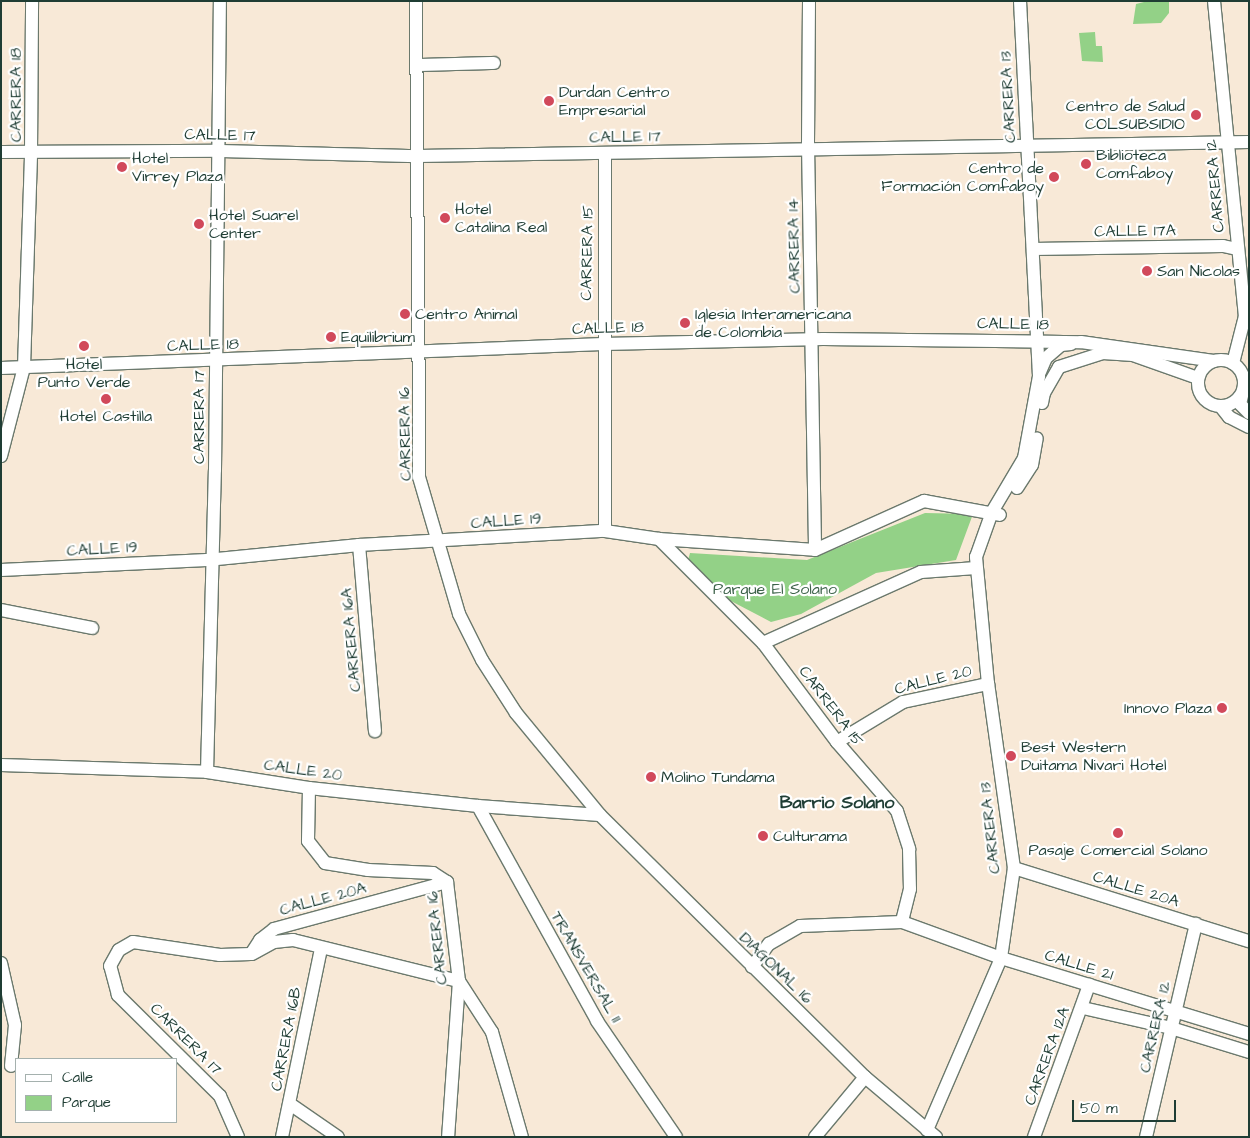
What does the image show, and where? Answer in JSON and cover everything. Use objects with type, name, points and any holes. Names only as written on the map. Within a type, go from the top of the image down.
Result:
[{"type":"street","name":"CARRERA 18","points":[[1,456],[24,367],[31,150],[32,1]]},
{"type":"street","name":"CARRERA 17","points":[[206,772],[213,560],[220,150],[220,1]]},
{"type":"street","name":"CARRERA 16","points":[[416,1],[421,353],[419,477],[459,614],[482,660],[516,713],[600,815]]},
{"type":"street","name":"CARRERA 14","points":[[810,1],[808,150],[813,339],[815,550]]},
{"type":"street","name":"CARRERA 13","points":[[931,1134],[1001,958],[1014,868],[988,684],[976,568],[996,514],[1024,458],[1039,376],[1020,1]]},
{"type":"street","name":"CARRERA 12","points":[[1214,1],[1237,249],[1245,308],[1241,337],[1233,363]]},
{"type":"street","points":[[417,65],[494,63]]},
{"type":"street","name":"CALLE 17","points":[[1,152],[31,150],[220,150],[418,156],[1249,142]]},
{"type":"street","name":"CARRERA 15","points":[[605,154],[603,344],[606,352],[605,531]]},
{"type":"street","name":"CALLE 17A","points":[[1034,249],[1224,246],[1237,249]]},
{"type":"street","name":"CARRERA 12","points":[[1241,337],[1243,374]]},
{"type":"street","name":"CALLE 18","points":[[1,368],[421,353],[603,344],[813,339],[1038,340],[1081,342],[1214,360]]},
{"type":"street","points":[[1039,376],[1046,358],[1061,345],[1081,342]]},
{"type":"street","name":"CARRERA 13","points":[[996,514],[1032,466],[1044,393],[1059,368],[1103,352],[1133,355],[1198,378]]},
{"type":"street","points":[[1244,390],[1232,404],[1220,407],[1212,405],[1200,394],[1198,378],[1202,369],[1214,360],[1233,363],[1243,374],[1244,390],[1240,404],[1249,413]]},
{"type":"street","points":[[1220,407],[1229,417],[1249,427]]},
{"type":"street","name":"CALLE 19","points":[[1,570],[213,560],[359,545],[605,531],[659,539],[815,550],[924,501],[996,514]]},
{"type":"street","name":"CARRERA 15","points":[[659,539],[763,643],[837,742],[897,811],[909,849],[910,889],[902,922]]},
{"type":"street","name":"CARRERA 16A","points":[[359,545],[375,731]]},
{"type":"street","points":[[763,643],[921,572],[976,568]]},
{"type":"street","points":[[1,610],[92,628]]},
{"type":"street","name":"CALLE 20","points":[[837,742],[903,702],[988,684]]},
{"type":"street","name":"CALLE 20","points":[[1,765],[206,772],[310,788],[478,806],[600,815]]},
{"type":"street","name":"CARRERA 16","points":[[310,788],[308,841],[325,863],[368,870],[433,873],[447,882],[459,981],[448,1137]]},
{"type":"street","name":"TRANSVERSAL 11","points":[[478,806],[597,1021],[676,1137]]},
{"type":"street","name":"DIAGONAL 16","points":[[600,815],[865,1077],[931,1134]]},
{"type":"street","name":"CALLE 20A","points":[[1014,868],[1249,941]]},
{"type":"street","name":"CALLE 20A","points":[[251,954],[260,940],[274,929],[447,882]]},
{"type":"street","points":[[752,967],[769,944],[800,926],[902,922]]},
{"type":"street","name":"CALLE 21","points":[[902,922],[1001,958],[1249,1034]]},
{"type":"street","name":"CARRERA 12","points":[[1146,1137],[1196,924]]},
{"type":"street","points":[[251,954],[274,942],[293,940],[401,965],[459,981],[492,1032],[522,1137]]},
{"type":"street","name":"CARRERA 17","points":[[238,1137],[220,1096],[118,995],[110,966],[119,950],[133,942],[220,955],[251,954]]},
{"type":"street","name":"CARRERA 16B","points":[[282,1137],[321,948]]},
{"type":"street","points":[[1,963],[15,1025],[10,1066]]},
{"type":"street","name":"CARRERA 12A","points":[[1034,1137],[1083,1008],[1089,985]]},
{"type":"street","points":[[1083,1008],[1171,1028],[1249,1052]]},
{"type":"street","points":[[815,1137],[865,1077]]},
{"type":"street","points":[[290,1104],[338,1137]]},
{"type":"green space","points":[[1148,1],[1169,1],[1169,13],[1161,23],[1133,24],[1136,4]]},
{"type":"green space","points":[[1095,32],[1096,46],[1102,46],[1103,62],[1082,61],[1079,33]]},
{"type":"green space","name":"Parque El Solano","points":[[925,513],[973,514],[956,560],[876,573],[801,614],[771,622],[729,600],[687,564],[690,553],[807,560]]},
{"type":"place","name":"Durdan Centro Empresarial","points":[[549,101]]},
{"type":"place","name":"Centro de Salud COLSUBSIDIO","points":[[1196,115]]},
{"type":"place","name":"Biblioteca Comfaboy","points":[[1086,164]]},
{"type":"place","name":"Hotel Virrey Plaza","points":[[122,167]]},
{"type":"place","name":"Centro de Formación Comfaboy","points":[[1054,177]]},
{"type":"place","name":"Hotel Catalina Real","points":[[445,218]]},
{"type":"place","name":"Hotel Suarel Center","points":[[199,224]]},
{"type":"place","name":"San Nicolas","points":[[1147,271]]},
{"type":"place","name":"Centro Animal","points":[[405,314]]},
{"type":"place","name":"Iglesia Interamericana de Colombia","points":[[685,323]]},
{"type":"place","name":"Equilibrium","points":[[331,337]]},
{"type":"place","name":"Hotel Punto Verde","points":[[84,346]]},
{"type":"place","name":"Hotel Castilla","points":[[106,399]]},
{"type":"place","name":"Innovo Plaza","points":[[1222,708]]},
{"type":"place","name":"Best Western Duitama Nivari Hotel","points":[[1011,756]]},
{"type":"place","name":"Molino Tundama","points":[[651,777]]},
{"type":"place","name":"Pasaje Comercial Solano","points":[[1118,833]]},
{"type":"place","name":"Culturama","points":[[763,836]]},
{"type":"district","name":"Barrio Solano","points":[[837,803]]}]
